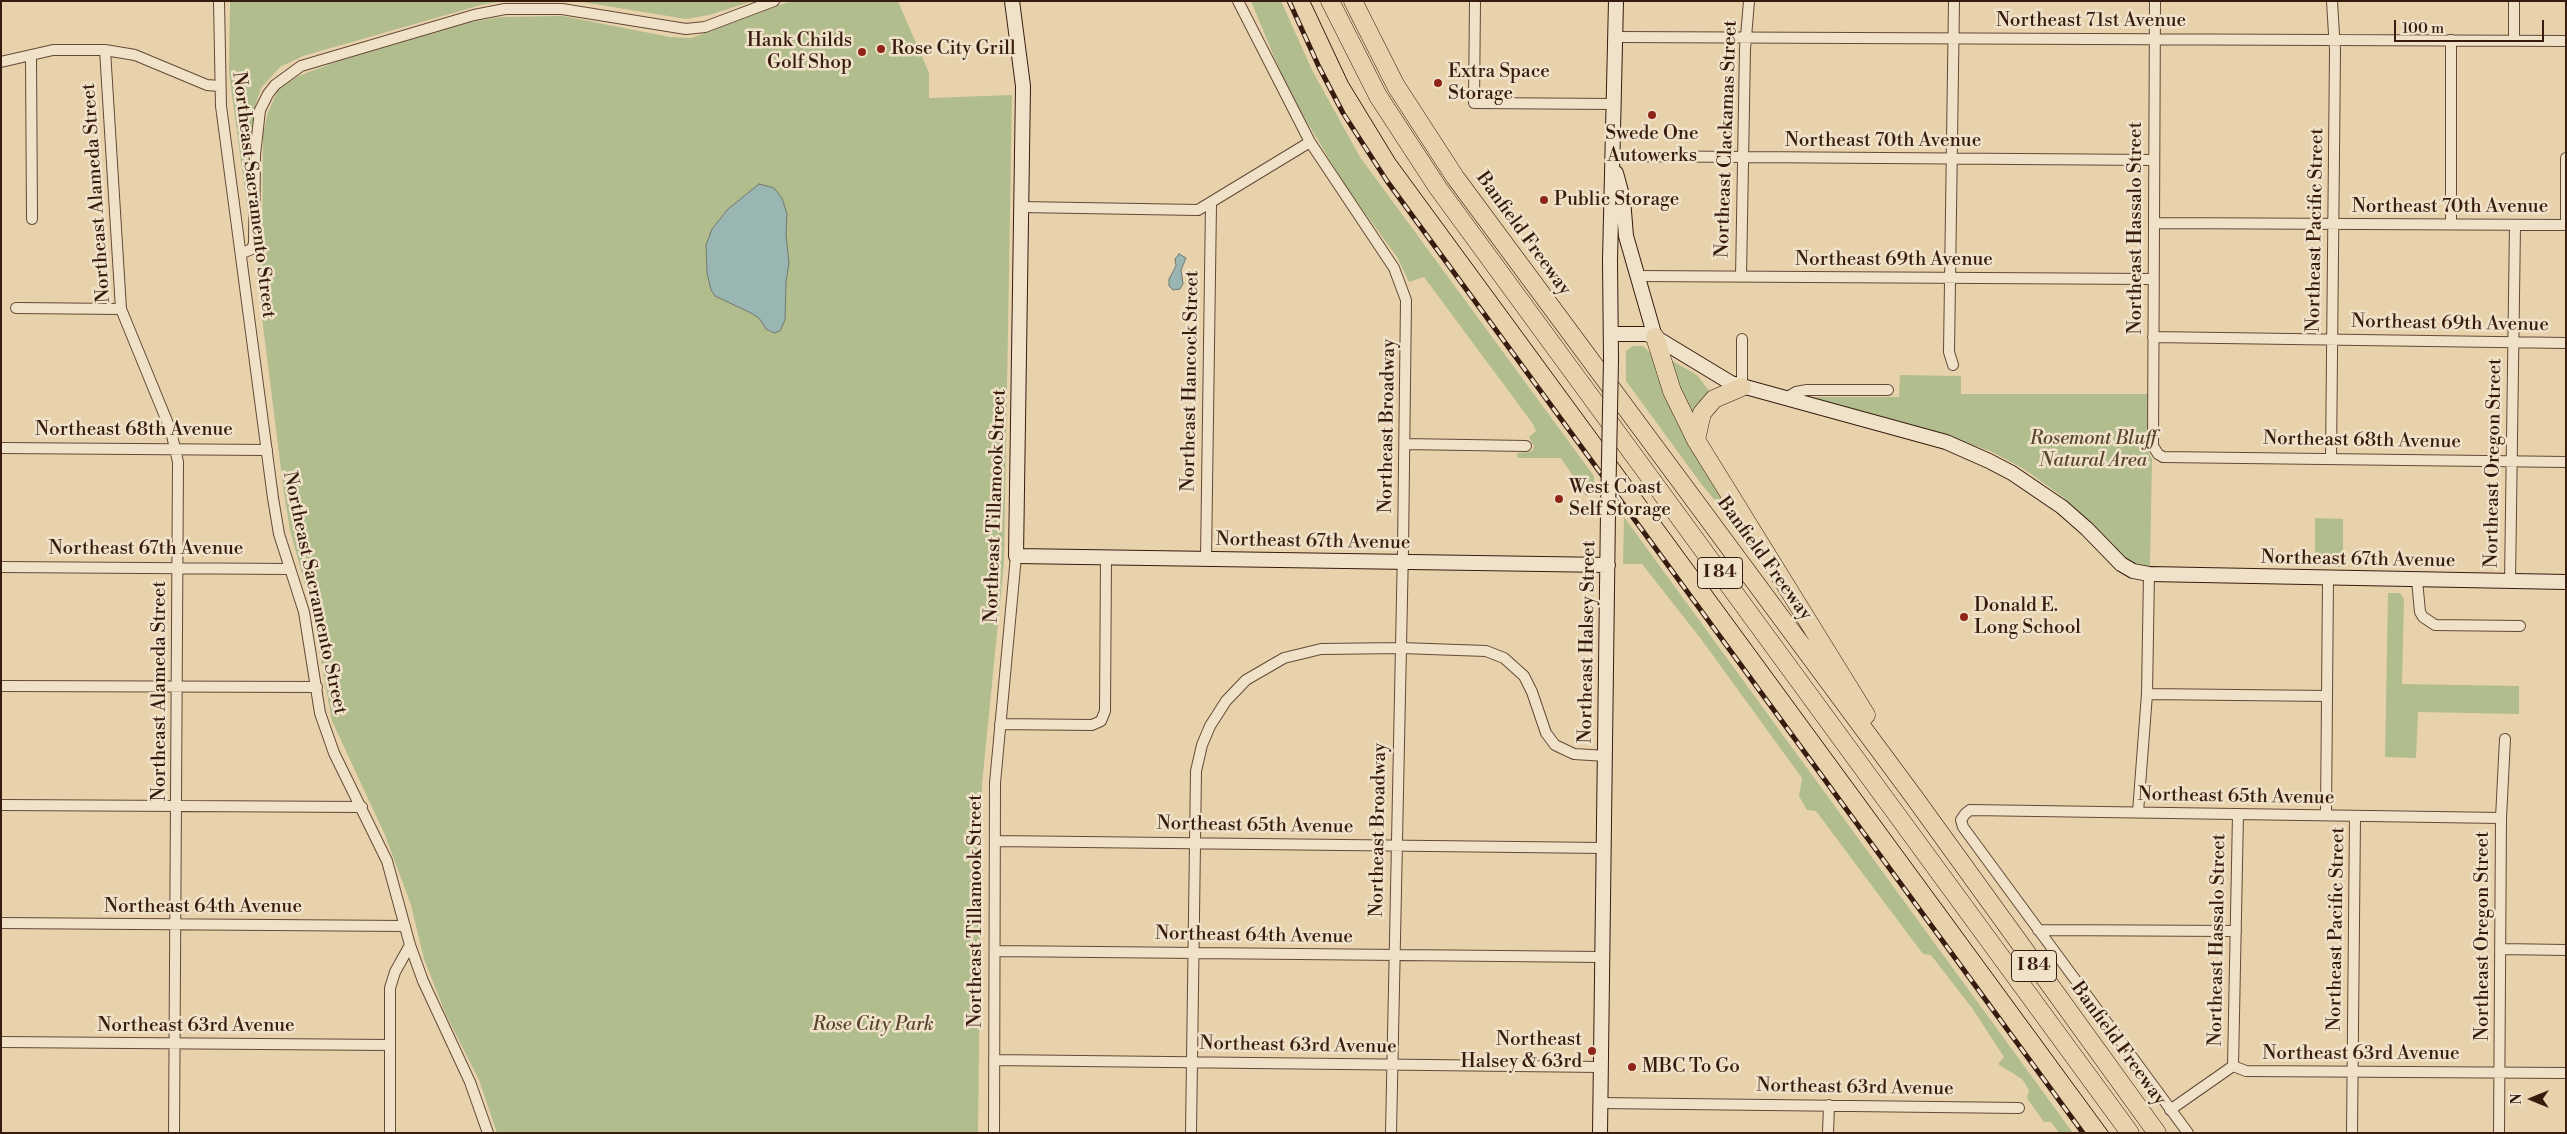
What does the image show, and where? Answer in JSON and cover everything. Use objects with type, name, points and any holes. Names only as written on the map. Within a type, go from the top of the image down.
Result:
[{"type":"highway","name":"I 84","points":[[1330,1],[1378,96],[1443,196],[2130,1133]]},
{"type":"highway","name":"Banfield Freeway","points":[[1353,1],[1396,86],[1455,177],[1914,797],[2157,1133]]},
{"type":"highway","points":[[1655,337],[1672,391],[1696,440],[1801,612],[1894,758],[1914,797]]},
{"type":"highway","points":[[1696,440],[1702,413],[1714,399],[1742,387]]},
{"type":"street","name":"Northeast Sacramento Street","points":[[219,1],[219,86],[276,518],[305,619],[320,713],[330,743],[387,862],[410,945],[436,1012],[470,1082],[488,1133]]},
{"type":"street","points":[[242,253],[252,249],[254,243],[255,164],[260,110],[275,85],[301,66],[474,15],[505,9],[562,9],[686,29],[705,27],[774,1]]},
{"type":"street","name":"Northeast Tillamook Street","points":[[994,1133],[995,783],[1016,556],[1022,208],[1023,86],[1012,1]]},
{"type":"street","points":[[1475,1],[1474,103],[1614,104]]},
{"type":"street","name":"Northeast Halsey Street","points":[[1600,1133],[1612,334],[1612,156],[1616,1]]},
{"type":"street","name":"Northeast Clackamas Street","points":[[1741,277],[1746,38],[1749,1]]},
{"type":"street","points":[[1953,365],[1949,352],[1950,159],[1954,1]]},
{"type":"street","name":"Northeast Hassalo Street","points":[[2155,1],[2153,446],[2158,454]]},
{"type":"street","name":"Northeast Pacific Street","points":[[2331,459],[2334,224],[2334,39],[2332,1]]},
{"type":"street","points":[[2514,1],[2514,40]]},
{"type":"street","name":"Northeast Broadway","points":[[1236,2],[1310,142],[1394,268],[1404,289],[1407,328],[1391,1133]]},
{"type":"street","name":"Northeast 71st Avenue","points":[[1616,37],[2566,40]]},
{"type":"street","points":[[2451,40],[2451,224]]},
{"type":"street","points":[[1,62],[71,49],[105,50],[135,55],[207,85],[219,86]]},
{"type":"street","name":"Northeast Alameda Street","points":[[105,50],[121,308],[177,449],[179,475],[174,1133]]},
{"type":"street","points":[[32,55],[32,219]]},
{"type":"street","points":[[1022,208],[1198,210],[1211,204],[1310,142]]},
{"type":"street","points":[[1612,156],[1623,199],[1626,236],[1655,337]]},
{"type":"street","name":"Northeast 70th Avenue","points":[[1612,156],[2154,160]]},
{"type":"street","points":[[2566,158],[2566,225]]},
{"type":"street","name":"Northeast Hancock Street","points":[[1206,559],[1211,204]]},
{"type":"street","name":"Northeast 70th Avenue","points":[[2154,223],[2566,225]]},
{"type":"street","name":"Northeast Oregon Street","points":[[2510,582],[2510,462],[2515,225]]},
{"type":"street","name":"Northeast 69th Avenue","points":[[1636,276],[2153,279]]},
{"type":"street","points":[[16,308],[121,308]]},
{"type":"street","points":[[1612,334],[1646,334],[1655,337],[1724,380],[1742,387],[1946,442],[1990,461],[2012,472],[2062,507],[2087,529],[2121,564],[2133,571],[2149,574],[2147,694],[2138,812]]},
{"type":"street","name":"Northeast 69th Avenue","points":[[2153,337],[2566,343]]},
{"type":"street","points":[[1742,339],[1742,387]]},
{"type":"street","points":[[1786,398],[1796,392],[1807,390],[1888,390]]},
{"type":"street","points":[[1405,444],[1526,446]]},
{"type":"street","name":"Northeast 68th Avenue","points":[[1,448],[267,450]]},
{"type":"street","name":"Northeast 68th Avenue","points":[[2158,454],[2163,457],[2566,462]]},
{"type":"street","name":"Northeast 67th Avenue","points":[[1016,556],[1608,565]]},
{"type":"street","points":[[1000,724],[1092,725],[1101,721],[1105,711],[1106,557]]},
{"type":"street","name":"Northeast 67th Avenue","points":[[1,567],[290,569]]},
{"type":"street","name":"Northeast 67th Avenue","points":[[2149,574],[2328,579],[2566,582]]},
{"type":"street","name":"Northeast Pacific Street","points":[[2326,816],[2328,579]]},
{"type":"street","points":[[2417,580],[2420,612],[2423,617],[2435,625],[2520,626]]},
{"type":"street","points":[[1190,1133],[1196,778],[1202,745],[1220,709],[1239,686],[1270,665],[1311,650],[1330,648],[1475,649],[1504,658],[1518,670],[1528,684],[1542,725],[1550,740],[1574,754],[1606,756]]},
{"type":"street","points":[[1,686],[317,688]]},
{"type":"street","points":[[2147,694],[2327,696]]},
{"type":"street","name":"Northeast Oregon Street","points":[[2499,1133],[2501,818],[2505,739]]},
{"type":"street","points":[[1,805],[362,807]]},
{"type":"street","name":"Northeast 65th Avenue","points":[[2038,930],[1963,827],[1963,816],[1970,810],[2501,818]]},
{"type":"street","name":"Northeast Hassalo Street","points":[[2233,1066],[2238,814]]},
{"type":"street","name":"Northeast Pacific Street","points":[[2352,1133],[2355,816]]},
{"type":"street","name":"Northeast 65th Avenue","points":[[995,841],[1604,848]]},
{"type":"street","name":"Northeast 64th Avenue","points":[[1,923],[405,926]]},
{"type":"street","points":[[2038,930],[2236,931]]},
{"type":"street","points":[[2038,930],[2188,1133]]},
{"type":"street","points":[[390,1133],[390,988],[395,972],[410,945]]},
{"type":"street","points":[[2500,949],[2566,950]]},
{"type":"street","name":"Northeast 64th Avenue","points":[[995,951],[1602,957]]},
{"type":"street","name":"Northeast 63rd Avenue","points":[[1,1042],[390,1045]]},
{"type":"street","name":"Northeast 63rd Avenue","points":[[994,1060],[1601,1067]]},
{"type":"street","points":[[2170,1110],[2233,1066]]},
{"type":"street","name":"Northeast 63rd Avenue","points":[[2233,1066],[2246,1072],[2566,1073]]},
{"type":"street","name":"Northeast 63rd Avenue","points":[[1600,1103],[2019,1108]]},
{"type":"street","points":[[1828,1133],[1829,1105]]},
{"type":"green space","points":[[230,1],[503,1],[481,5],[303,56],[280,67],[261,88],[256,103],[251,133],[248,213],[229,73]]},
{"type":"green space","points":[[576,1],[753,1],[709,15],[686,19]]},
{"type":"green space","name":"Rose City Park","points":[[791,1],[898,1],[929,73],[929,98],[1012,95],[1004,563],[982,784],[978,1133],[497,1133],[479,1080],[446,1015],[424,959],[411,905],[385,835],[332,721],[312,610],[290,530],[256,270],[262,254],[263,135],[268,112],[278,90],[298,76],[339,61],[471,22],[501,17],[563,16],[670,37],[691,38]]},
{"type":"green space","points":[[1251,1],[1281,1],[1313,72],[1360,157],[1594,476],[1594,491],[1586,496],[1561,458],[1518,458],[1517,453],[1533,450],[1534,446],[1529,437],[1536,431],[1533,424],[1424,277],[1409,282],[1397,257],[1346,187],[1301,112],[1282,76]]},
{"type":"green space","points":[[1633,346],[1643,346],[1652,355],[1674,417],[1700,464],[1736,521],[1734,523],[1702,485],[1626,381],[1626,351]]},
{"type":"green space","points":[[1671,360],[1697,375],[1710,392],[1693,421],[1669,361]]},
{"type":"green space","name":"Rosemont Bluff Natural Area","points":[[1900,375],[1961,376],[1961,394],[2149,394],[2149,454],[2152,459],[2150,567],[2134,563],[2123,557],[2063,497],[2024,469],[1990,451],[1949,437],[1805,397],[1899,397]]},
{"type":"green space","points":[[1624,517],[2073,1133],[2059,1133],[2051,1122],[2044,1122],[2027,1098],[2029,1090],[2022,1079],[1998,1064],[2004,1057],[1972,1008],[1931,955],[1923,954],[1816,811],[1807,810],[1799,796],[1802,778],[1701,639],[1642,564],[1623,564]]},
{"type":"green space","points":[[2315,518],[2343,519],[2343,567],[2315,566]]},
{"type":"green space","points":[[2388,593],[2400,593],[2404,599],[2402,684],[2519,686],[2519,714],[2418,712],[2416,758],[2385,757]]},
{"type":"water","points":[[759,184],[774,188],[782,198],[787,214],[786,235],[789,263],[786,282],[785,320],[780,331],[774,333],[766,329],[759,318],[715,296],[711,290],[707,273],[706,245],[712,229],[728,209]]},
{"type":"water","points":[[1179,254],[1186,258],[1181,270],[1183,284],[1180,289],[1173,290],[1169,286],[1169,279],[1176,266],[1175,259]]},
{"type":"tram line","points":[[1310,1],[1348,82],[1395,159],[2109,1133]]},
{"type":"railway","points":[[1289,1],[1319,67],[1343,113],[1387,181],[2083,1133]]},
{"type":"place","name":"Rose City Grill","points":[[881,49]]},
{"type":"place","name":"Hank Childs Golf Shop","points":[[862,52]]},
{"type":"place","name":"Extra Space Storage","points":[[1438,83]]},
{"type":"place","name":"Swede One Autowerks","points":[[1652,115]]},
{"type":"place","name":"Public Storage","points":[[1544,200]]},
{"type":"place","name":"West Coast Self Storage","points":[[1559,499]]},
{"type":"place","name":"Donald E. Long School","points":[[1964,617]]},
{"type":"place","name":"Northeast Halsey & 63rd","points":[[1592,1051]]},
{"type":"place","name":"MBC To Go","points":[[1632,1067]]}]
